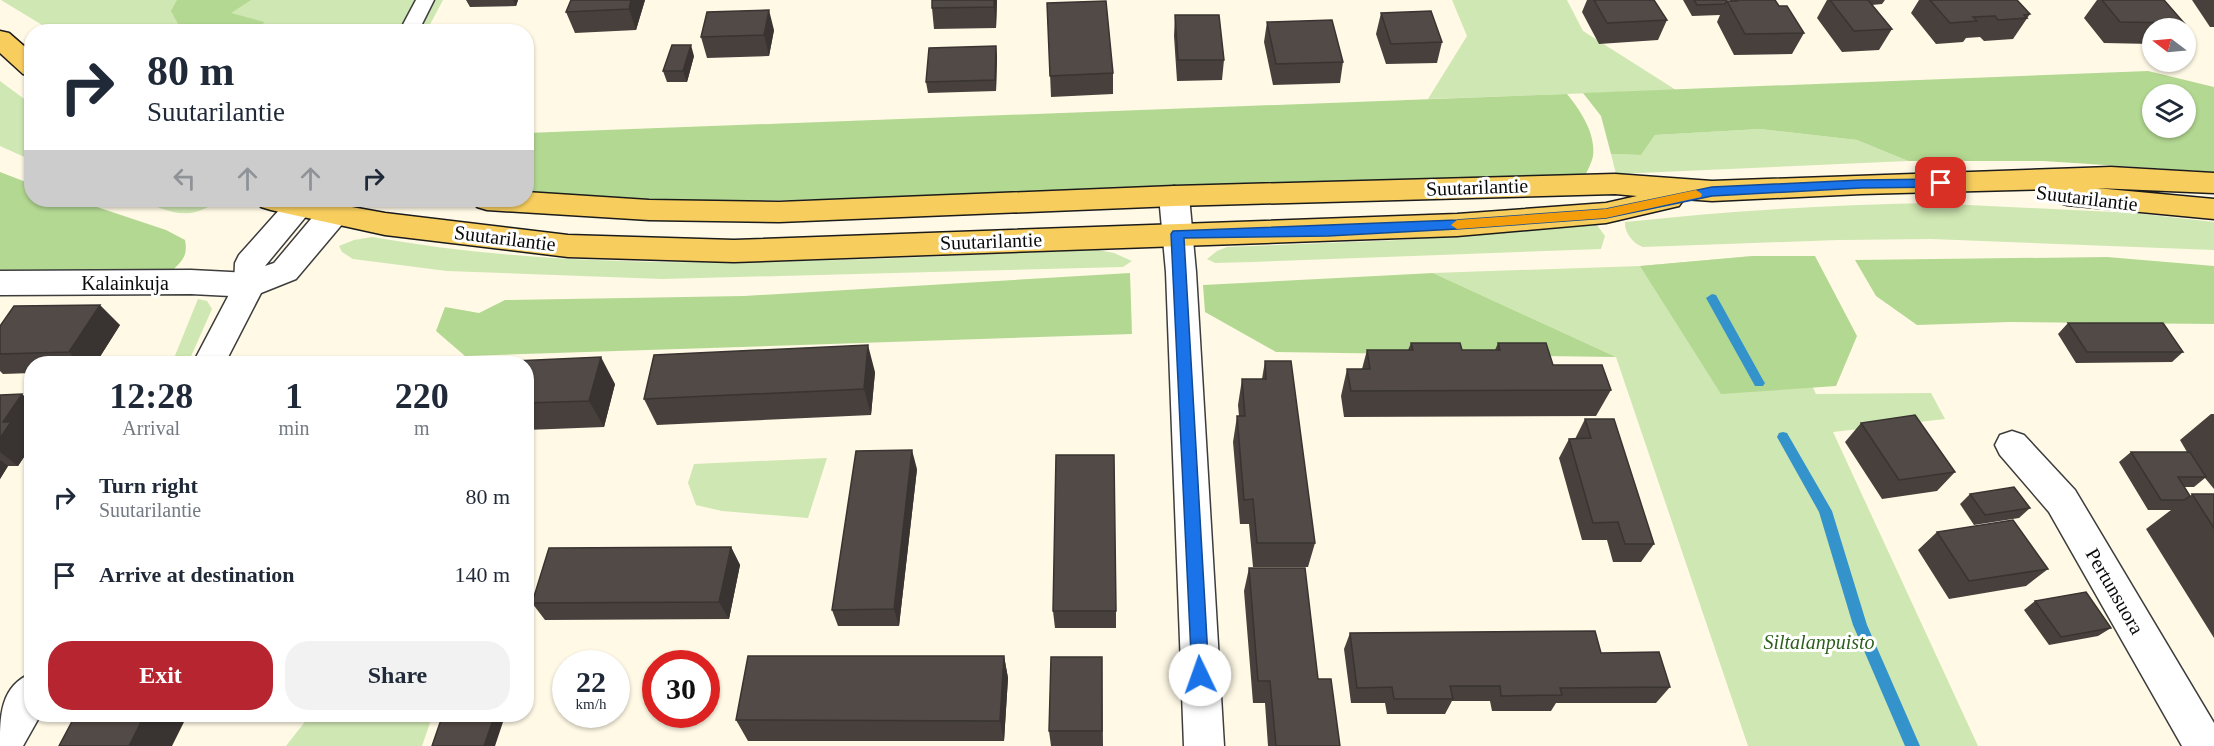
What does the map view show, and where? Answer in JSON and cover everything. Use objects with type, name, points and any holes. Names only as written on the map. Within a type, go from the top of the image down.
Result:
[{"type":"main road","points":[[0,39],[24,61]]},
{"type":"main road","name":"Suutarilantie","points":[[534,203],[649,210],[779,212],[1174,196],[1615,184],[1712,191],[2111,177],[2214,183]]},
{"type":"main road","name":"Suutarilantie","points":[[1960,183],[2154,205],[2214,209]]},
{"type":"main road","name":"Suutarilantie","points":[[321,207],[385,224],[568,246],[734,250],[1328,231],[1606,213],[1712,191]]},
{"type":"street","points":[[1174,196],[1178,234],[1204,746]]},
{"type":"street","points":[[213,356],[250,285],[285,271],[309,207]]},
{"type":"street","name":"Kalainkuja","points":[[0,283],[192,282],[250,285]]},
{"type":"street","name":"Pertunsuora","points":[[2012,445],[2062,501],[2205,746]]},
{"type":"street","points":[[0,746],[24,706]]},
{"type":"lane","points":[[412,24],[426,0]]},
{"type":"green space","points":[[1,0],[443,0],[430,24],[40,24]]},
{"type":"green space","points":[[177,0],[251,0],[231,13],[264,22],[263,24],[178,24],[171,11]]},
{"type":"green space","points":[[1452,0],[1567,0],[1583,31],[1676,90],[1428,99],[1467,36]]},
{"type":"green space","points":[[2152,72],[2214,87],[2214,172],[2043,161],[1908,161],[1857,140],[1760,129],[1655,135],[1641,155],[1611,154],[1601,116],[1583,93]]},
{"type":"green space","points":[[0,81],[24,99],[24,157],[0,146]]},
{"type":"green space","points":[[1567,94],[1590,130],[1593,156],[1586,174],[839,199],[652,200],[534,193],[534,133]]},
{"type":"green space","points":[[1760,129],[1857,140],[1908,161],[1616,174],[1611,154],[1641,155],[1655,135]]},
{"type":"green space","points":[[0,172],[24,181],[24,207],[97,207],[166,230],[185,240],[184,257],[172,271],[0,272]]},
{"type":"green space","points":[[1928,203],[2134,213],[2214,222],[2214,250],[1931,239],[1643,247],[1633,240],[1625,226],[1625,222],[1739,212]]},
{"type":"green space","points":[[157,207],[209,207],[197,212],[169,211]]},
{"type":"green space","points":[[1597,225],[1605,236],[1601,249],[1215,263],[1207,259],[1227,247],[1401,240]]},
{"type":"green space","points":[[372,237],[462,250],[552,258],[643,262],[825,260],[1098,250],[1114,253],[1132,261],[1123,267],[662,279],[447,271],[353,259],[342,252],[339,246],[354,240]]},
{"type":"green space","name":"Siltalanpuisto","points":[[1753,256],[1816,394],[1931,393],[1945,419],[1833,432],[1978,746],[1748,746],[1616,357],[1433,273],[1640,266]]},
{"type":"green space","points":[[1753,256],[1815,256],[1857,336],[1836,386],[1721,394],[1640,266]]},
{"type":"green space","points":[[2107,257],[2214,266],[2214,324],[2010,322],[1917,325],[1876,296],[1855,260]]},
{"type":"green space","points":[[1130,273],[1132,334],[465,356],[436,331],[445,307],[479,313],[505,300],[744,296]]},
{"type":"green space","points":[[1433,273],[1616,357],[1276,352],[1205,312],[1203,285]]},
{"type":"green space","points":[[198,299],[207,301],[212,309],[191,356],[175,356]]},
{"type":"green space","points":[[827,458],[808,518],[722,511],[696,505],[688,483],[694,464]]},
{"type":"green space","points":[[305,722],[430,722],[422,746],[286,746]]},
{"type":"building","points":[[571,0],[631,0],[629,9],[566,12]]},
{"type":"building","points":[[932,0],[994,0],[994,7],[932,8]]},
{"type":"building","points":[[1594,0],[1654,0],[1667,20],[1607,23]]},
{"type":"building","points":[[1694,0],[1727,1],[1725,4],[1697,5]]},
{"type":"building","points":[[1775,0],[1779,6],[1787,6],[1804,33],[1745,34],[1727,1]]},
{"type":"building","points":[[1830,0],[1868,0],[1892,29],[1854,31]]},
{"type":"building","points":[[1930,0],[2017,0],[2030,14],[2024,15],[2027,18],[1998,20],[1995,16],[1973,17],[1977,21],[1950,23]]},
{"type":"building","points":[[2102,0],[2164,0],[2180,18],[2142,18],[2142,22],[2120,22]]},
{"type":"building","points":[[1106,1],[1113,73],[1050,76],[1047,3]]},
{"type":"building","points":[[769,10],[764,35],[701,37],[707,12]]},
{"type":"building","points":[[1431,11],[1442,42],[1391,44],[1381,13]]},
{"type":"building","points":[[1175,15],[1219,15],[1224,60],[1178,60]]},
{"type":"building","points":[[1332,20],[1343,62],[1276,64],[1267,22]]},
{"type":"building","points":[[672,45],[691,45],[683,71],[663,71]]},
{"type":"building","points":[[996,46],[995,80],[926,82],[929,48]]},
{"type":"building","points":[[100,305],[69,352],[0,354],[0,326],[14,306]]},
{"type":"building","points":[[2068,323],[2163,323],[2183,352],[2087,352]]},
{"type":"building","points":[[1411,343],[1460,343],[1462,350],[1500,350],[1498,343],[1546,343],[1553,365],[1602,365],[1611,390],[1351,391],[1347,369],[1370,369],[1367,350],[1413,350]]},
{"type":"building","points":[[868,345],[864,389],[644,399],[654,355]]},
{"type":"building","points":[[601,357],[589,401],[534,403],[534,360]]},
{"type":"building","points":[[1265,361],[1291,361],[1315,543],[1257,543],[1253,499],[1244,500],[1237,416],[1245,416],[1242,379],[1266,379]]},
{"type":"building","points":[[22,394],[3,422],[11,422],[0,438],[0,395]]},
{"type":"building","points":[[1915,415],[1955,472],[1899,480],[1861,423]]},
{"type":"building","points":[[1585,419],[1614,419],[1654,544],[1625,544],[1618,522],[1593,523],[1569,439],[1591,438]]},
{"type":"building","points":[[912,450],[894,609],[832,610],[856,451]]},
{"type":"building","points":[[2131,452],[2190,452],[2206,477],[2178,477],[2190,496],[2184,500],[2161,500]]},
{"type":"building","points":[[1056,455],[1114,455],[1116,611],[1053,611]]},
{"type":"building","points":[[2014,487],[2030,508],[1985,515],[1970,494]]},
{"type":"building","points":[[2192,494],[2214,494],[2214,528]]},
{"type":"building","points":[[2013,520],[2048,569],[1969,581],[1937,532]]},
{"type":"building","points":[[731,547],[719,602],[534,603],[549,548]]},
{"type":"building","points":[[1249,568],[1305,568],[1318,679],[1331,679],[1340,746],[1276,746],[1270,681],[1258,681]]},
{"type":"building","points":[[2086,592],[2111,628],[2061,637],[2035,601]]},
{"type":"building","points":[[1595,631],[1601,653],[1659,652],[1670,687],[1560,688],[1562,695],[1501,696],[1500,686],[1450,686],[1453,699],[1394,699],[1392,687],[1357,688],[1350,633]]},
{"type":"building","points":[[748,656],[1004,656],[1000,721],[736,720]]},
{"type":"building","points":[[1051,657],[1102,657],[1102,731],[1049,731]]},
{"type":"building","points":[[72,722],[141,722],[129,746],[59,746]]},
{"type":"building","points":[[440,722],[492,722],[484,746],[432,746]]},
{"type":"waterway","points":[[1712,298],[1759,383]]},
{"type":"waterway","points":[[1783,437],[1825,511],[1860,625],[1913,746]]},
{"type":"slow traffic","points":[[1457,225],[1606,213],[1696,194]]},
{"type":"route","points":[[1200,675],[1178,234],[1328,231],[1457,225],[1606,213],[1712,191],[1941,183]]}]
